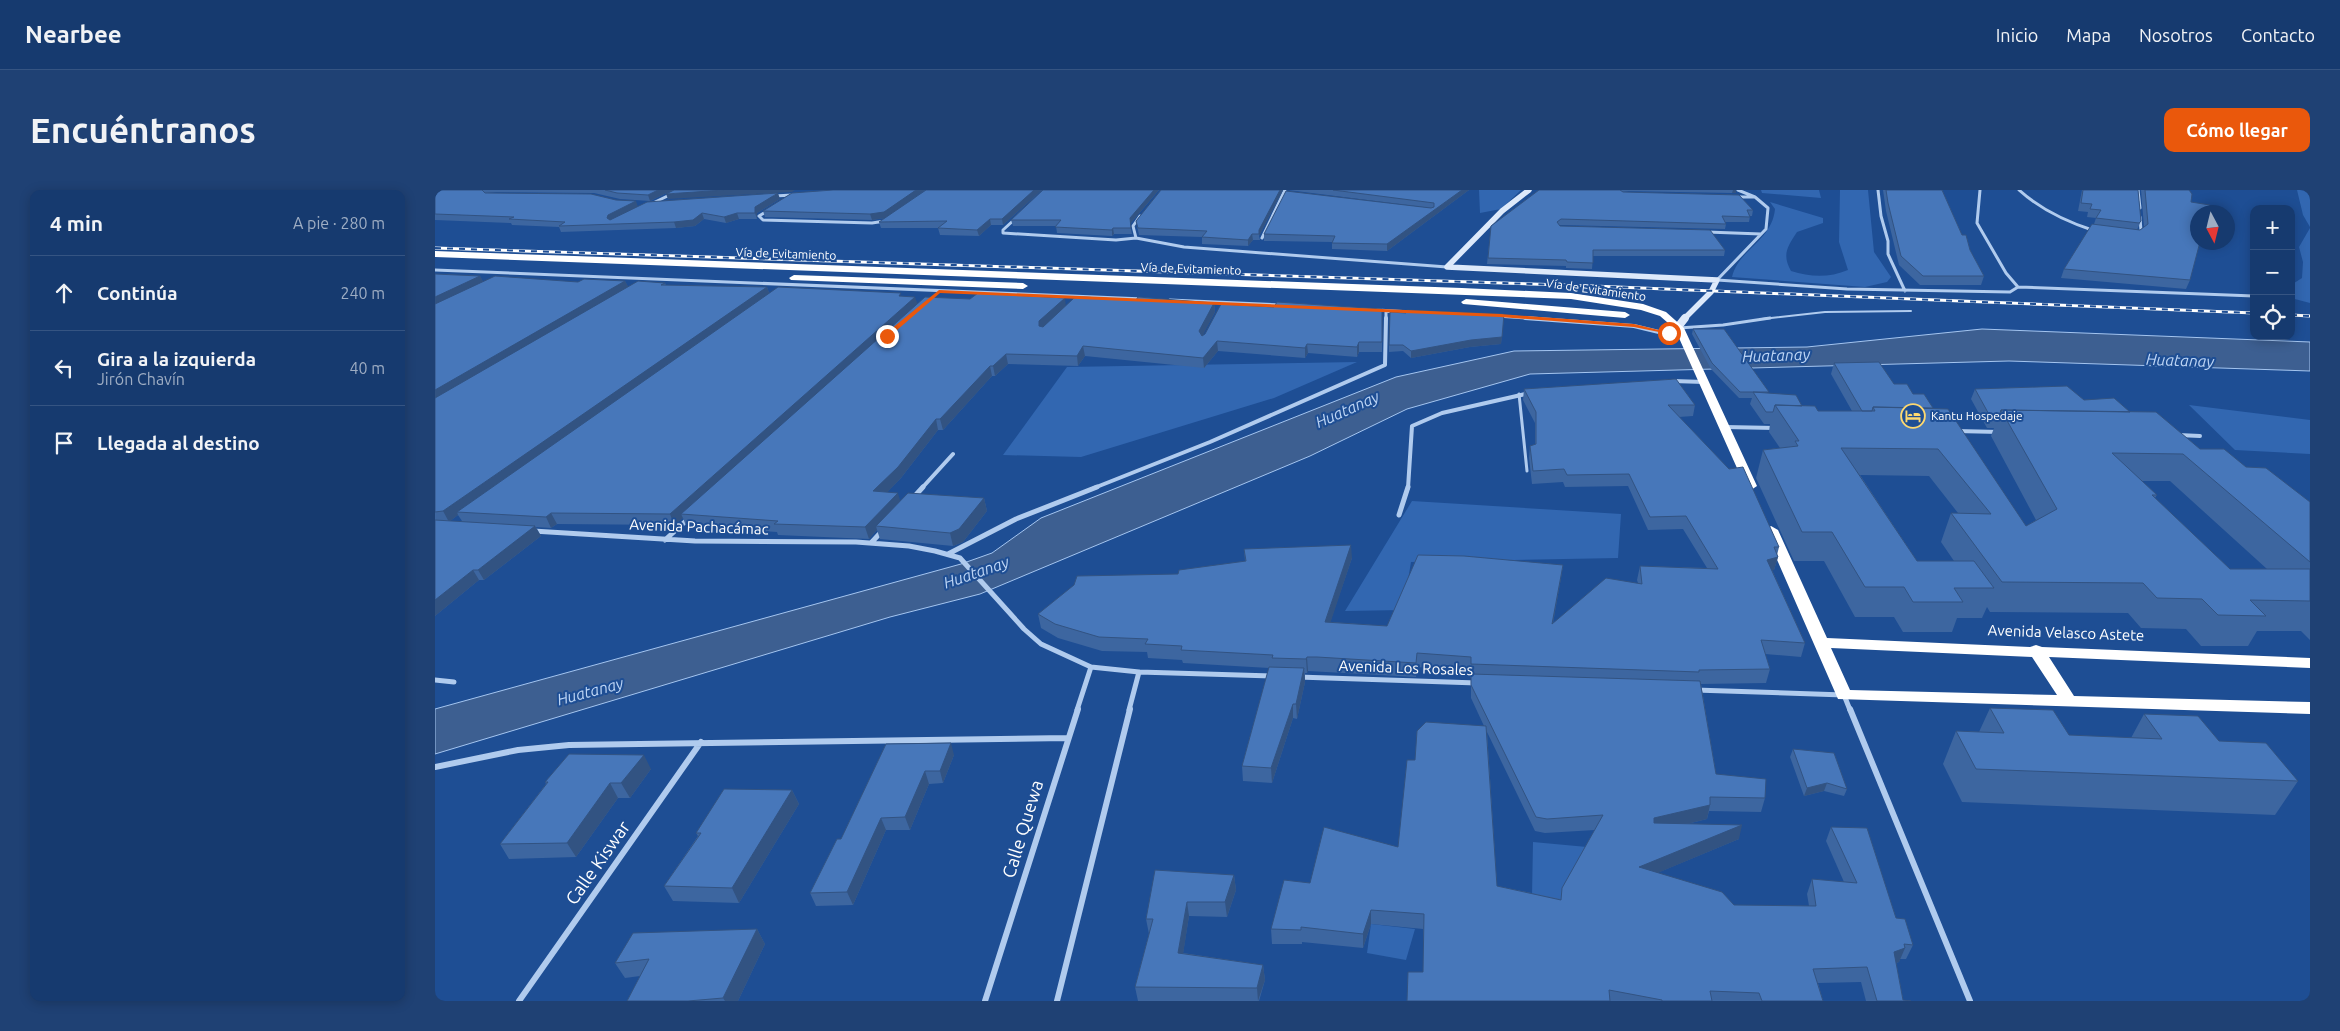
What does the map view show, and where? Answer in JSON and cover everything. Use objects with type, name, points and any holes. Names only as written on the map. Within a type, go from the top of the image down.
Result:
[{"type":"highway","name":"Vía de Evitamiento","points":[[435,254],[1571,296],[1643,307],[1663,314],[1689,346],[1703,379]]},
{"type":"highway","name":"Vía de Evitamiento","points":[[435,264],[1452,301],[1565,308],[1647,318],[1659,321],[1677,330]]},
{"type":"highway","points":[[1703,379],[1757,499]]},
{"type":"highway","points":[[1765,517],[1844,695],[2310,708]]},
{"type":"highway","name":"Avenida Velasco Astete","points":[[1821,642],[2310,663]]},
{"type":"highway","points":[[2036,650],[2069,701]]},
{"type":"main road","points":[[1447,267],[1502,211],[1529,190]]},
{"type":"main road","points":[[1447,267],[1717,280],[1711,292],[1682,321],[1677,330]]},
{"type":"street","points":[[659,204],[650,204],[680,190]]},
{"type":"street","points":[[1717,280],[1736,258],[1766,230],[1768,208],[1755,197],[1738,190]]},
{"type":"street","points":[[1878,190],[1889,254],[1905,291]]},
{"type":"street","points":[[1980,190],[1977,223],[2006,273],[2018,287]]},
{"type":"street","points":[[2019,190],[2043,208],[2073,224],[2101,233]]},
{"type":"street","points":[[2131,236],[2137,235],[2141,231],[2138,190]]},
{"type":"street","points":[[1262,238],[1285,191],[1293,194]]},
{"type":"street","points":[[784,200],[797,193]]},
{"type":"street","points":[[773,196],[802,195]]},
{"type":"street","points":[[1726,196],[1755,197]]},
{"type":"street","points":[[776,206],[759,216],[763,220],[872,223],[887,221]]},
{"type":"street","points":[[1136,238],[1133,226],[1144,212]]},
{"type":"street","points":[[1017,216],[1003,230],[1003,233],[1009,235],[1116,240],[1136,238],[1184,247],[1447,267]]},
{"type":"street","points":[[1704,232],[1761,234]]},
{"type":"street","points":[[435,270],[1149,299]]},
{"type":"street","points":[[504,277],[513,273]]},
{"type":"street","points":[[783,290],[800,278]]},
{"type":"street","points":[[643,284],[652,279]]},
{"type":"street","points":[[1717,280],[1828,288],[1905,291],[1989,293],[2010,292],[2018,287],[2250,296]]},
{"type":"street","points":[[933,296],[939,291]]},
{"type":"street","points":[[1076,302],[1083,296]]},
{"type":"street","points":[[1167,300],[1291,306]]},
{"type":"street","points":[[1220,310],[1224,302]]},
{"type":"street","points":[[1367,310],[1415,312]]},
{"type":"street","points":[[948,554],[1016,519],[1210,442],[1385,366],[1386,311]]},
{"type":"street","points":[[1491,315],[1634,326],[1663,333],[1677,330]]},
{"type":"street","points":[[1670,381],[1703,379]]},
{"type":"street","points":[[1399,516],[1408,488],[1412,426],[1442,413],[1519,394],[1536,392]]},
{"type":"street","points":[[1725,427],[1784,428]]},
{"type":"street","points":[[1953,431],[2003,432]]},
{"type":"street","points":[[2171,435],[2200,436]]},
{"type":"street","points":[[909,502],[953,454]]},
{"type":"street","points":[[664,540],[693,514]]},
{"type":"street","points":[[871,543],[890,523]]},
{"type":"street","name":"Avenida Pachacámac","points":[[528,531],[664,540],[871,543],[908,546],[948,554],[960,558],[1024,629],[1041,644],[1091,667]]},
{"type":"street","points":[[1091,667],[1139,672],[1278,677]]},
{"type":"street","name":"Calle Quewa","points":[[985,1001],[1091,667]]},
{"type":"street","points":[[1057,1001],[1139,672]]},
{"type":"street","name":"Avenida Los Rosales","points":[[1288,677],[1486,683]]},
{"type":"street","points":[[435,680],[454,682]]},
{"type":"street","points":[[1685,690],[1844,695],[1970,1001]]},
{"type":"street","points":[[435,767],[526,749],[569,745],[1067,738]]},
{"type":"street","name":"Calle Kiswar","points":[[519,1001],[701,742]]},
{"type":"lane","points":[[1677,330],[1713,327],[1797,314],[1836,311],[1911,311]]},
{"type":"lane","points":[[1519,394],[1527,471]]},
{"type":"shaded area","points":[[1479,190],[1521,190],[1501,209],[1480,213]]},
{"type":"shaded area","points":[[1761,190],[1819,190],[1821,198],[1762,193]]},
{"type":"shaded area","points":[[1840,190],[1868,190],[1874,252],[1891,277],[1887,282],[1865,287],[1732,277],[1741,259],[1762,237],[1773,220],[1775,209],[1770,202],[1823,218],[1823,223],[1797,232],[1788,247],[1786,256],[1791,271],[1820,276],[1848,270],[1839,242]]},
{"type":"shaded area","points":[[2297,190],[2310,190],[2310,227],[2303,215]]},
{"type":"shaded area","points":[[2310,228],[2310,303],[2295,299],[2295,282],[2302,278],[2303,262],[2299,247]]},
{"type":"shaded area","points":[[1357,362],[1274,398],[1081,457],[1003,455],[1067,367]]},
{"type":"shaded area","points":[[2189,405],[2310,420],[2310,454],[2235,450]]},
{"type":"shaded area","points":[[1412,501],[1621,514],[1618,558],[1411,562],[1403,610],[1345,611]]},
{"type":"shaded area","points":[[1533,842],[1587,847],[1560,903],[1532,896]]},
{"type":"shaded area","points":[[1371,924],[1415,929],[1406,960],[1367,953]]},
{"type":"water","name":"Huatanay","points":[[1982,329],[2310,342],[2310,371],[2009,361],[1530,374],[1407,409],[1310,456],[980,594],[890,617],[435,754],[435,709],[961,564],[992,553],[1041,518],[1396,377],[1514,351],[1807,347]]},
{"type":"building","points":[[435,190],[482,190],[485,193],[591,194],[616,200],[636,201],[608,215],[607,218],[610,220],[647,202],[778,193],[755,207],[755,213],[737,213],[724,217],[702,213],[693,220],[674,222],[559,226],[565,222],[509,219],[514,217],[435,214]]},
{"type":"building","points":[[605,190],[658,190],[648,195],[617,193]]},
{"type":"building","points":[[674,190],[724,190],[666,194]]},
{"type":"building","points":[[833,190],[916,190],[884,212],[870,214],[763,211],[792,193]]},
{"type":"building","points":[[926,190],[1034,190],[1002,219],[990,219],[977,230],[938,228],[947,221],[879,222]]},
{"type":"building","points":[[1043,190],[1154,190],[1130,218],[1131,228],[1113,228],[1112,230],[1055,227],[1061,220],[1011,220]]},
{"type":"building","points":[[1161,190],[1280,190],[1259,230],[1259,234],[1252,234],[1248,240],[1202,237],[1207,231],[1138,228],[1136,221]]},
{"type":"building","points":[[1333,190],[1462,190],[1387,244],[1332,243],[1335,236],[1264,234],[1286,191],[1434,207],[1434,203]]},
{"type":"building","points":[[1539,190],[1620,190],[1623,192],[1739,195],[1753,210],[1747,210],[1750,217],[1722,216],[1726,224],[1561,219],[1557,222],[1560,226],[1710,230],[1725,250],[1593,250],[1593,263],[1567,262],[1566,260],[1488,258],[1491,226]]},
{"type":"building","points":[[1886,190],[1942,190],[1962,235],[1966,235],[1970,250],[1984,276],[1923,276],[1901,256]]},
{"type":"building","points":[[2083,190],[2138,190],[2141,221],[2139,223],[2096,218],[2101,210],[2090,209],[2092,204],[2081,203]]},
{"type":"building","points":[[2145,190],[2189,190],[2192,194],[2191,202],[2210,205],[2190,205],[2190,250],[2198,250],[2190,280],[2064,269],[2092,224],[2140,230],[2148,224]]},
{"type":"building","points":[[435,274],[480,276],[435,297]]},
{"type":"building","points":[[495,276],[578,282],[584,279],[625,281],[435,390],[435,304]]},
{"type":"building","points":[[638,281],[665,283],[661,285],[767,287],[443,511],[435,512],[435,398]]},
{"type":"building","points":[[778,287],[901,293],[899,296],[915,297],[670,514],[551,513],[546,517],[457,512]]},
{"type":"building","points":[[978,293],[1065,298],[1039,321],[1039,326],[1043,327],[1074,298],[1136,300],[1138,297],[1214,303],[1199,331],[1202,336],[1205,334],[1221,304],[1274,307],[1277,302],[1382,309],[1382,342],[1359,342],[1357,347],[1307,344],[1305,348],[1217,341],[1203,358],[1083,346],[1077,356],[1006,354],[993,366],[990,366],[940,419],[936,419],[898,467],[873,491],[898,493],[865,527],[774,524],[778,521],[681,514],[925,297],[970,299]]},
{"type":"building","points":[[1407,310],[1504,314],[1502,337],[1471,340],[1411,351],[1403,345],[1389,345],[1390,312],[1406,313]]},
{"type":"building","points":[[1693,329],[1724,329],[1769,392],[1740,392],[1712,363]]},
{"type":"building","points":[[1879,362],[1894,384],[1907,384],[1913,394],[1924,394],[1933,408],[1873,407],[1872,411],[1862,411],[1834,363]]},
{"type":"building","points":[[1676,379],[1695,405],[1668,405],[1729,469],[1743,467],[1779,547],[1774,547],[1778,557],[1767,560],[1805,643],[1761,640],[1770,669],[1699,670],[1699,672],[1471,664],[1471,657],[1417,653],[1416,663],[1317,657],[1307,657],[1306,659],[1272,658],[1273,655],[1181,650],[1182,646],[1145,644],[1148,639],[1099,637],[1055,624],[1038,614],[1074,585],[1077,576],[1178,574],[1179,570],[1246,561],[1244,549],[1351,545],[1325,622],[1387,626],[1418,555],[1464,556],[1563,565],[1552,624],[1606,578],[1642,584],[1640,566],[1718,569],[1686,516],[1650,517],[1629,474],[1567,475],[1564,469],[1533,471],[1530,446],[1536,444],[1536,412],[1524,389]]},
{"type":"building","points":[[2067,386],[2084,400],[2114,398],[2130,412],[2001,410],[1998,418],[1991,418],[1975,389]]},
{"type":"building","points":[[1753,392],[1796,395],[1802,406],[1775,405],[1773,412],[1766,412]]},
{"type":"building","points":[[1775,405],[1815,406],[1818,411],[1875,411],[1873,407],[1948,409],[2026,526],[2057,509],[2001,410],[2156,412],[2200,449],[2224,449],[2246,467],[2266,468],[2310,502],[2310,562],[2183,454],[2112,453],[2157,495],[2152,495],[2230,569],[2310,569],[2310,601],[2250,600],[2266,616],[2218,615],[2202,599],[2157,598],[2143,583],[2002,582],[1951,513],[1991,514],[1938,449],[1841,448],[1917,561],[1974,561],[1994,588],[1954,588],[1963,602],[1913,602],[1904,587],[1865,587],[1832,532],[1802,532],[1763,450],[1798,446],[1795,441],[1799,441]]},
{"type":"building","points":[[908,493],[984,498],[959,529],[950,533],[876,526]]},
{"type":"building","points":[[435,520],[535,526],[478,570],[473,570],[435,600]]},
{"type":"building","points":[[1269,667],[1304,668],[1296,704],[1293,704],[1271,768],[1242,766]]},
{"type":"building","points":[[1471,674],[1700,681],[1716,774],[1766,779],[1765,798],[1710,797],[1710,805],[1654,818],[1654,823],[1742,825],[1639,867],[1722,892],[1734,905],[1816,906],[1812,879],[1857,883],[1831,827],[1867,828],[1896,918],[1905,919],[1913,945],[1904,944],[1905,948],[1894,952],[1903,1000],[1911,1001],[1877,1001],[1867,967],[1813,969],[1823,1001],[1762,1001],[1759,993],[1710,991],[1712,1001],[1662,1001],[1609,990],[1610,1001],[1407,1001],[1408,972],[1423,972],[1424,914],[1371,910],[1363,934],[1301,927],[1301,930],[1271,929],[1284,880],[1310,883],[1324,827],[1398,847],[1407,760],[1415,760],[1417,731],[1426,722],[1486,726],[1497,886],[1561,900],[1562,888],[1603,815],[1547,819],[1536,817],[1471,685]]},
{"type":"building","points":[[1990,708],[2053,710],[2069,735],[2162,739],[2144,714],[2198,716],[2219,741],[2266,743],[2298,781],[1976,769],[1956,731],[2004,733]]},
{"type":"building","points":[[951,743],[940,771],[925,771],[905,817],[881,818],[847,892],[810,893],[837,839],[841,839],[886,744]]},
{"type":"building","points":[[1793,749],[1834,753],[1847,789],[1827,783],[1807,788]]},
{"type":"building","points":[[569,754],[644,755],[621,783],[610,783],[567,843],[500,844],[548,782],[545,782]]},
{"type":"building","points":[[724,789],[792,790],[732,888],[664,886],[701,833],[696,833]]},
{"type":"building","points":[[1155,870],[1234,875],[1225,902],[1187,902],[1178,953],[1263,965],[1257,988],[1135,987],[1153,919],[1146,919]]},
{"type":"building","points":[[757,929],[723,998],[688,1001],[627,1001],[649,959],[615,963],[633,933]]},
{"type":"railway","points":[[435,248],[1593,286],[2250,313]]},
{"type":"railway","points":[[2295,315],[2310,316]]},
{"type":"place","name":"Kantu Hospedaje","points":[[1913,416]]},
{"type":"route","points":[[887,336],[939,291],[1224,302],[1500,316],[1634,326],[1669,333]]}]
